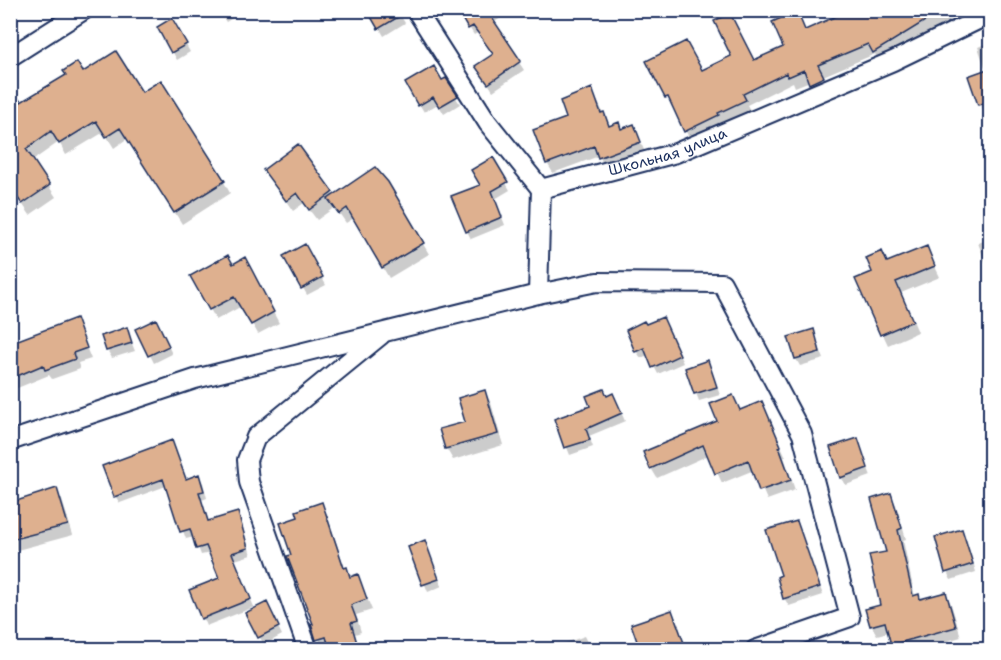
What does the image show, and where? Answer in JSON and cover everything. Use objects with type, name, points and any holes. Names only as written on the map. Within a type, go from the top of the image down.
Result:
[{"type":"street","points":[[10,57],[84,10]]},
{"type":"street","points":[[416,10],[488,123],[541,189],[538,294]]},
{"type":"street","name":"Школьная улица","points":[[541,189],[676,153],[893,61],[990,14]]},
{"type":"street","points":[[10,441],[195,379],[538,294],[597,282],[722,284],[802,435],[850,617],[755,650]]},
{"type":"street","points":[[308,650],[249,482],[247,460],[255,437],[385,332]]},
{"type":"building","points":[[367,10],[405,10],[405,13],[378,29]]},
{"type":"building","points":[[457,10],[497,10],[490,15],[521,61],[488,84],[475,66],[493,54],[473,26],[468,29]]},
{"type":"building","points":[[850,10],[943,10],[873,53],[868,44],[818,65],[824,77],[809,84],[804,70],[788,77],[786,73],[743,94],[746,100],[684,132],[668,97],[665,98],[646,61],[686,41],[702,70],[731,56],[714,21],[730,13],[754,60],[783,47],[772,22],[797,11],[805,30]]},
{"type":"building","points":[[172,18],[187,44],[171,53],[157,27]]},
{"type":"building","points":[[116,51],[142,92],[161,80],[225,181],[174,213],[120,128],[106,137],[96,121],[59,144],[51,131],[26,149],[50,185],[22,204],[10,187],[10,87],[21,102],[66,75],[63,71],[77,62],[83,72]]},
{"type":"building","points":[[434,66],[442,80],[446,78],[458,96],[439,107],[433,97],[418,106],[405,83]]},
{"type":"building","points":[[990,68],[990,101],[978,105],[968,76]]},
{"type":"building","points":[[592,88],[601,113],[604,112],[609,126],[619,122],[621,129],[634,124],[641,142],[598,158],[594,146],[546,164],[533,130],[566,118],[560,101]]},
{"type":"building","points":[[298,144],[333,192],[309,210],[297,193],[286,201],[263,170]]},
{"type":"building","points":[[493,157],[508,182],[492,191],[502,217],[466,232],[451,196],[480,185],[471,170]]},
{"type":"building","points":[[375,167],[388,182],[424,243],[382,268],[347,208],[339,214],[328,199]]},
{"type":"building","points":[[305,244],[323,277],[301,289],[283,256]]},
{"type":"building","points":[[927,246],[935,266],[896,282],[913,321],[880,335],[855,279],[872,272],[866,258],[882,251],[887,262]]},
{"type":"building","points":[[228,255],[233,264],[245,257],[274,312],[251,325],[234,297],[209,310],[190,276]]},
{"type":"building","points":[[663,317],[680,355],[652,368],[644,348],[635,352],[626,330],[644,321],[646,324]]},
{"type":"building","points":[[76,318],[87,348],[73,353],[75,359],[45,370],[43,365],[10,379],[10,343]]},
{"type":"building","points":[[156,319],[169,346],[148,356],[135,329]]},
{"type":"building","points":[[127,327],[132,343],[106,351],[101,336]]},
{"type":"building","points":[[814,329],[820,352],[795,359],[788,337]]},
{"type":"building","points":[[708,360],[717,387],[694,394],[685,368]]},
{"type":"building","points":[[604,389],[607,396],[613,393],[622,413],[586,429],[590,440],[564,448],[554,419],[590,406],[586,396]]},
{"type":"building","points":[[485,390],[498,434],[445,449],[439,429],[465,422],[458,398]]},
{"type":"building","points":[[733,395],[740,410],[762,401],[781,446],[779,447],[791,480],[759,491],[748,460],[715,474],[703,445],[650,469],[643,452],[717,421],[710,404]]},
{"type":"building","points":[[858,438],[868,468],[840,478],[830,447]]},
{"type":"building","points":[[172,440],[186,479],[199,474],[204,491],[199,492],[208,521],[238,512],[248,548],[232,553],[251,599],[201,619],[189,590],[219,578],[206,546],[196,549],[190,529],[180,532],[163,479],[114,497],[102,466]]},
{"type":"building","points":[[57,488],[68,525],[10,540],[10,503]]},
{"type":"building","points":[[891,493],[902,528],[898,530],[913,596],[919,594],[920,599],[946,592],[956,627],[891,645],[885,622],[870,626],[865,609],[880,605],[869,555],[886,552],[871,499]]},
{"type":"building","points":[[322,502],[344,568],[347,567],[350,577],[358,574],[367,599],[351,605],[357,621],[351,623],[359,650],[330,650],[326,637],[316,640],[311,624],[313,624],[287,556],[291,555],[280,523],[298,517],[296,511]]},
{"type":"building","points":[[797,521],[820,587],[783,599],[777,577],[781,575],[766,530]]},
{"type":"building","points":[[962,529],[973,564],[945,573],[935,537]]},
{"type":"building","points":[[425,540],[439,579],[422,585],[408,547]]},
{"type":"building","points":[[267,602],[279,627],[258,638],[245,613]]},
{"type":"building","points":[[672,610],[684,643],[665,650],[640,650],[631,624]]}]
